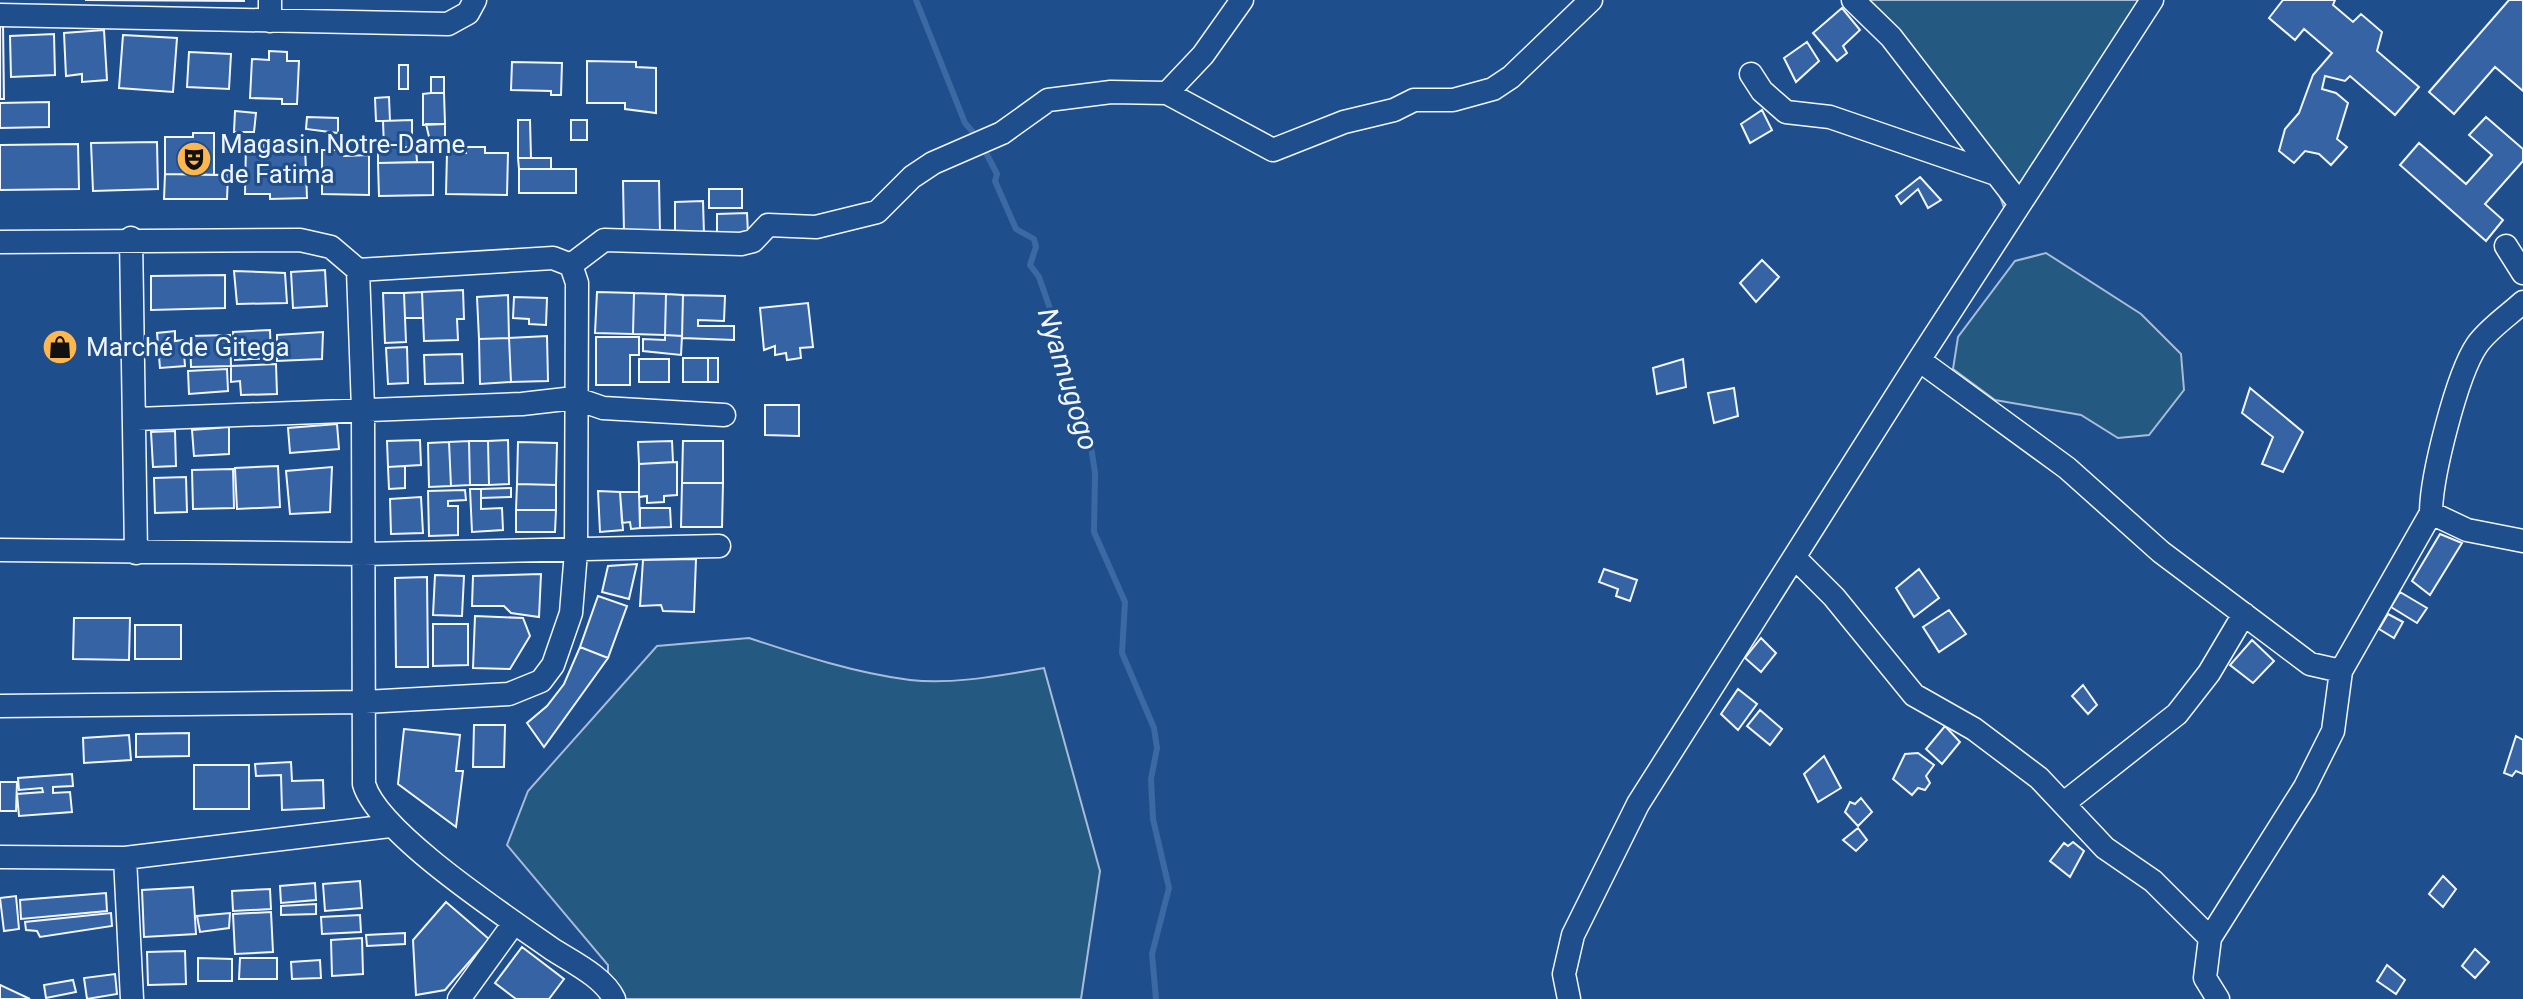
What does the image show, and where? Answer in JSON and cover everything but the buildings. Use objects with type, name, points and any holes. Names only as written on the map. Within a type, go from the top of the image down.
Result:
[{"type":"street","points":[[0,15],[66,8],[270,11],[448,24],[468,13],[475,0]]},
{"type":"street","points":[[1167,93],[1203,55],[1242,0]]},
{"type":"street","points":[[571,265],[604,240],[741,244],[753,241],[768,225],[816,227],[877,212],[912,177],[933,163],[1002,133],[1048,100],[1111,92],[1167,93],[1273,150],[1344,122],[1394,110],[1414,100],[1453,100],[1493,89],[1511,77],[1591,0]]},
{"type":"street","points":[[1853,0],[1891,37],[1993,173],[2020,204]]},
{"type":"street","points":[[1569,999],[1564,974],[1573,935],[1631,818],[1919,360],[2152,0]]},
{"type":"street","points":[[1751,74],[1762,91],[1786,112],[1830,117],[1993,173]]},
{"type":"street","points":[[0,242],[131,238],[317,243],[331,247],[358,270],[553,258],[571,265]]},
{"type":"street","points":[[131,238],[137,419],[136,553]]},
{"type":"street","points":[[2506,246],[2523,273]]},
{"type":"street","points":[[0,706],[365,702],[509,694],[541,681],[553,665],[564,640],[571,613],[576,552],[574,398],[577,283],[571,265]]},
{"type":"street","points":[[358,270],[363,409],[364,784],[376,811],[390,826],[514,923],[592,975],[614,999]]},
{"type":"street","points":[[2218,999],[2205,978],[2210,938],[2297,801],[2333,731],[2341,671],[2431,513],[2431,497],[2452,412],[2469,362],[2478,344],[2523,302]]},
{"type":"street","points":[[1919,360],[2067,468],[2161,552],[2310,664],[2341,671]]},
{"type":"street","points":[[137,419],[522,404],[574,398],[603,408],[724,415]]},
{"type":"street","points":[[2431,513],[2467,530],[2523,541]]},
{"type":"street","points":[[0,550],[363,554],[576,552],[719,546]]},
{"type":"street","points":[[1796,559],[1834,597],[1914,695],[1974,729],[2039,778],[2105,848],[2164,891],[2210,938]]},
{"type":"street","points":[[2064,803],[2177,714],[2209,673],[2244,614]]},
{"type":"street","points":[[0,857],[125,858],[390,826]]},
{"type":"street","points":[[125,858],[132,999]]},
{"type":"street","points":[[459,999],[514,923]]},
{"type":"shaded area","points":[[1842,0],[2150,0],[2010,224],[1999,194],[1873,27]]},
{"type":"shaded area","points":[[2046,253],[2141,314],[2181,354],[2184,390],[2149,435],[2118,438],[2081,415],[1995,400],[1953,369],[1958,337],[2015,261]]},
{"type":"shaded area","points":[[749,638],[848,668],[910,680],[960,680],[1044,668],[1100,871],[1081,999],[608,999],[608,965],[507,845],[528,791],[657,646]]},
{"type":"waterway","name":"Nyamugogo","points":[[916,0],[965,123],[978,138]]},
{"type":"waterway","name":"Nyamugogo","points":[[983,147],[997,174],[995,181],[1016,229],[1034,239],[1036,247],[1030,265],[1039,277],[1056,326],[1069,387],[1088,427],[1095,473],[1094,532],[1125,602],[1122,653],[1154,728],[1157,748],[1151,779],[1153,819],[1169,888],[1152,954],[1156,999]]},
{"type":"place","name":"Magasin Notre-Dame de Fatima","points":[[194,159]]},
{"type":"place","name":"Marché de Gitega","points":[[60,347]]}]
